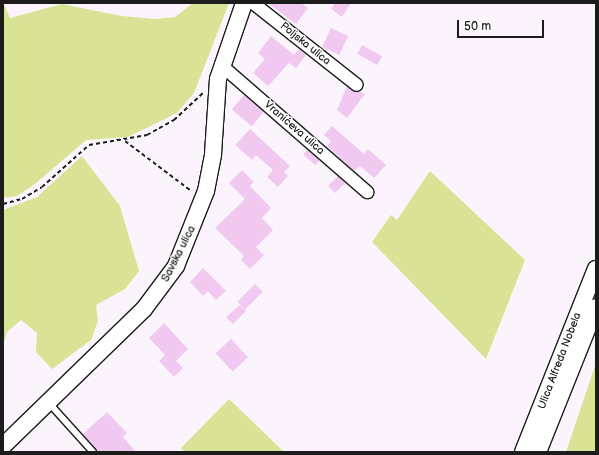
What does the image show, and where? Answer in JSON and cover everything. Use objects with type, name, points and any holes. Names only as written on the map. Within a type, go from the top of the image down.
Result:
[{"type":"main road","name":"Savska ulica","points":[[3,446],[156,295],[179,260],[203,202],[213,154],[219,72],[244,3]]},
{"type":"main road","name":"Ulica Alfreda Nobela","points":[[523,452],[596,269]]},
{"type":"main road","name":"Ulica Alfreda Nobela","points":[[538,452],[596,307]]},
{"type":"street","name":"Poljska ulica","points":[[253,3],[356,85]]},
{"type":"street","name":"Vranićeva ulica","points":[[219,72],[367,192]]},
{"type":"lane","points":[[48,402],[93,452]]},
{"type":"path","points":[[3,204],[22,199],[42,187],[89,145],[125,141],[147,135],[174,120],[219,72]]},
{"type":"path","points":[[125,141],[166,169],[203,202]]},
{"type":"green space","points":[[3,3],[10,18],[62,4],[121,16],[156,19],[175,17],[193,3],[229,3],[194,93],[177,113],[128,137],[86,140],[35,184],[17,196],[3,198]]},
{"type":"green space","points":[[82,156],[120,206],[139,271],[125,289],[96,305],[98,321],[91,340],[52,369],[36,352],[37,333],[21,320],[7,332],[3,345],[3,210],[37,197]]},
{"type":"green space","points":[[430,171],[525,260],[486,359],[372,242],[391,215],[397,220]]},
{"type":"green space","points":[[596,363],[596,452],[566,452]]},
{"type":"green space","points":[[229,399],[284,452],[185,452],[181,448]]},
{"type":"building","points":[[268,3],[301,3],[308,8],[296,24]]},
{"type":"building","points":[[335,3],[351,3],[342,17],[331,9]]},
{"type":"building","points":[[331,28],[348,36],[339,55],[322,47]]},
{"type":"building","points":[[271,36],[294,55],[299,49],[306,55],[296,68],[289,63],[268,86],[253,73],[265,59],[258,53]]},
{"type":"building","points":[[362,45],[382,56],[377,65],[357,54]]},
{"type":"building","points":[[347,86],[365,94],[347,118],[337,110]]},
{"type":"building","points":[[244,95],[264,112],[252,126],[232,110]]},
{"type":"building","points":[[332,126],[364,154],[368,149],[386,165],[374,178],[360,166],[354,171],[327,146],[331,141],[324,135]]},
{"type":"building","points":[[250,129],[290,166],[284,172],[288,176],[278,187],[267,177],[273,170],[256,155],[252,160],[235,145]]},
{"type":"building","points":[[307,150],[319,160],[315,165],[303,155]]},
{"type":"building","points":[[242,170],[254,182],[250,186],[271,208],[262,218],[273,230],[256,247],[264,255],[250,269],[241,260],[244,256],[215,228],[245,199],[229,183]]},
{"type":"building","points":[[338,176],[345,183],[335,193],[328,186]]},
{"type":"building","points":[[203,268],[226,291],[216,300],[208,291],[203,296],[190,282]]},
{"type":"building","points":[[255,284],[263,292],[245,309],[237,302]]},
{"type":"building","points":[[240,305],[246,311],[233,324],[226,317]]},
{"type":"building","points":[[164,323],[188,349],[176,361],[183,368],[174,377],[159,361],[165,355],[149,338]]},
{"type":"building","points":[[231,339],[248,357],[233,372],[216,353]]},
{"type":"building","points":[[107,412],[127,433],[123,437],[136,452],[97,452],[83,434]]}]
